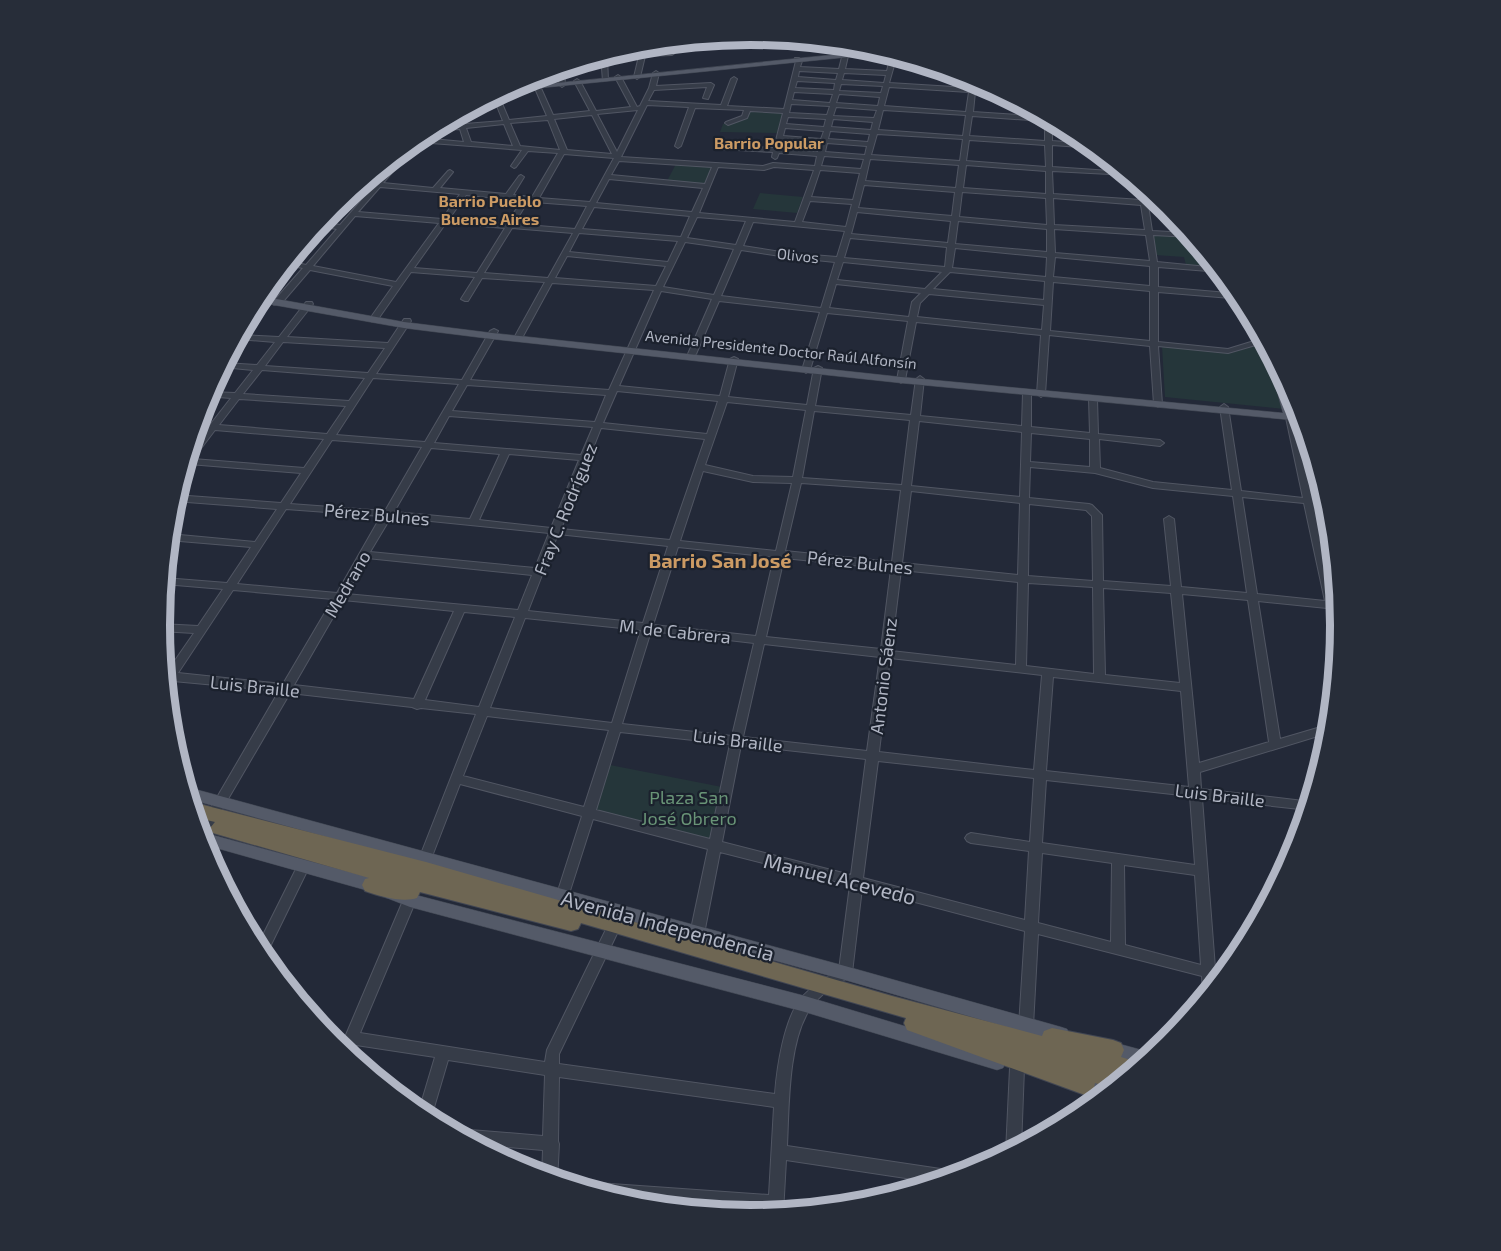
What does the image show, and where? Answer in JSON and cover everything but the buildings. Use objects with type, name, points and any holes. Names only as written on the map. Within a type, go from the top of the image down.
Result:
[{"type":"highway","name":"Avenida Independencia","points":[[206,825],[615,924],[815,994],[1113,1078]]},
{"type":"highway","points":[[377,844],[480,893]]},
{"type":"highway","points":[[372,885],[435,897],[480,893]]},
{"type":"highway","name":"Avenida Independencia","points":[[815,994],[892,1005],[1125,1068]]},
{"type":"highway","points":[[892,1005],[1113,1050]]},
{"type":"highway","points":[[915,1023],[1085,1085]]},
{"type":"main road","points":[[532,87],[656,74],[798,63],[855,55]]},
{"type":"main road","points":[[844,56],[856,55]]},
{"type":"main road","name":"Avenida Presidente Doctor Raúl Alfonsín","points":[[271,299],[279,301]]},
{"type":"main road","name":"Avenida Presidente Doctor Raúl Alfonsín","points":[[270,300],[406,323],[493,334],[1028,393],[1041,392],[1093,399],[1158,403]]},
{"type":"main road","name":"Avenida Presidente Doctor Raúl Alfonsín","points":[[630,349],[692,354],[733,361]]},
{"type":"main road","name":"Avenida Presidente Doctor Raúl Alfonsín","points":[[920,381],[1292,415]]},
{"type":"main road","name":"Avenida Independencia","points":[[206,825],[377,844],[562,897],[615,924],[697,934],[845,973],[1138,1057]]},
{"type":"main road","name":"Avenida Independencia","points":[[206,825],[303,867],[372,885],[410,900],[600,952],[815,994],[1017,1068],[1100,1089]]},
{"type":"street","points":[[656,53],[672,53]]},
{"type":"street","points":[[636,76],[641,55]]},
{"type":"street","points":[[797,225],[818,167],[844,56]]},
{"type":"street","points":[[773,165],[798,63],[840,71],[888,73]]},
{"type":"street","points":[[697,934],[714,846],[796,480],[810,406],[812,369],[825,310],[848,233],[891,63]]},
{"type":"street","points":[[605,64],[605,80]]},
{"type":"street","points":[[519,336],[607,177],[640,106],[652,88],[656,74]]},
{"type":"street","points":[[562,77],[562,84]]},
{"type":"street","points":[[619,78],[640,106]]},
{"type":"street","points":[[795,79],[976,90]]},
{"type":"street","points":[[723,107],[734,80]]},
{"type":"street","points":[[578,82],[616,157]]},
{"type":"street","points":[[652,88],[711,85],[706,98]]},
{"type":"street","points":[[537,87],[563,151]]},
{"type":"street","points":[[793,90],[883,94]]},
{"type":"street","points":[[901,379],[916,302],[948,270],[972,90]]},
{"type":"street","points":[[789,102],[1029,117]]},
{"type":"street","points":[[499,103],[517,148]]},
{"type":"street","points":[[453,127],[640,106],[723,107],[877,120]]},
{"type":"street","points":[[678,146],[693,106]]},
{"type":"street","points":[[728,123],[745,117],[748,109]]},
{"type":"street","points":[[462,122],[468,144]]},
{"type":"street","points":[[783,126],[1076,145]]},
{"type":"street","points":[[1041,392],[1051,256],[1049,128]]},
{"type":"street","points":[[780,138],[870,144]]},
{"type":"street","points":[[433,140],[716,165],[764,168],[773,165],[863,171]]},
{"type":"street","points":[[720,147],[1114,173]]},
{"type":"street","points":[[514,166],[526,149]]},
{"type":"street","points":[[465,299],[510,225],[563,151]]},
{"type":"street","name":"Fray C. Rodríguez","points":[[426,859],[555,531],[630,349],[716,165]]},
{"type":"street","points":[[279,301],[393,168]]},
{"type":"street","points":[[435,190],[450,172]]},
{"type":"street","points":[[508,197],[521,177]]},
{"type":"street","points":[[607,177],[708,186]]},
{"type":"street","points":[[861,183],[1148,203]]},
{"type":"street","points":[[374,184],[695,213],[951,246],[1209,269]]},
{"type":"street","points":[[374,318],[464,193]]},
{"type":"street","points":[[807,199],[955,219],[1179,234]]},
{"type":"street","points":[[1144,199],[1154,265],[1154,344],[1158,403]]},
{"type":"street","name":"Olivos","points":[[354,214],[682,239],[738,249],[839,260],[1228,296]]},
{"type":"street","points":[[692,354],[751,219]]},
{"type":"street","points":[[330,226],[341,227]]},
{"type":"street","points":[[564,254],[670,264]]},
{"type":"street","points":[[295,265],[398,285]]},
{"type":"street","points":[[409,270],[657,288],[718,299],[1228,351],[1257,342]]},
{"type":"street","points":[[834,282],[1046,303]]},
{"type":"street","points":[[200,444],[307,306]]},
{"type":"street","points":[[172,672],[232,586],[328,436],[406,323]]},
{"type":"street","name":"Medrano","points":[[206,825],[493,334]]},
{"type":"street","points":[[247,337],[390,346]]},
{"type":"street","points":[[562,897],[674,543],[724,397],[733,361]]},
{"type":"street","points":[[232,366],[724,397],[1160,443]]},
{"type":"street","name":"Antonio Sáenz","points":[[845,973],[920,381]]},
{"type":"street","points":[[1021,669],[1028,393]]},
{"type":"street","points":[[218,395],[350,404]]},
{"type":"street","points":[[1093,399],[1095,471]]},
{"type":"street","points":[[1225,409],[1275,746]]},
{"type":"street","points":[[448,412],[709,437]]},
{"type":"street","points":[[205,427],[586,458]]},
{"type":"street","points":[[1300,441],[1309,501],[1330,590]]},
{"type":"street","points":[[473,523],[506,451]]},
{"type":"street","points":[[194,462],[307,471]]},
{"type":"street","points":[[1026,464],[1095,471],[1153,485],[1317,501]]},
{"type":"street","points":[[700,467],[753,479],[906,488],[1089,507],[1097,515],[1100,678]]},
{"type":"street","name":"Pérez Bulnes","points":[[184,499],[388,514],[1099,586],[1330,602]]},
{"type":"street","points":[[1169,519],[1194,769],[1209,981]]},
{"type":"street","points":[[177,538],[258,545]]},
{"type":"street","points":[[364,555],[539,572]]},
{"type":"street","name":"M. de Cabrera","points":[[172,582],[341,596],[648,628],[1186,688]]},
{"type":"street","points":[[417,705],[460,609]]},
{"type":"street","points":[[170,628],[202,630]]},
{"type":"street","points":[[1026,1026],[1035,847],[1048,672]]},
{"type":"street","name":"Luis Braille","points":[[173,679],[286,689],[738,739],[1302,805]]},
{"type":"street","points":[[1194,769],[1321,731]]},
{"type":"street","name":"Manuel Acevedo","points":[[456,779],[1214,975]]},
{"type":"street","points":[[970,838],[1201,871]]},
{"type":"street","points":[[1118,859],[1118,950]]},
{"type":"street","points":[[265,944],[303,867]]},
{"type":"street","points":[[349,1044],[410,900]]},
{"type":"street","points":[[551,1170],[552,1054],[615,924]]},
{"type":"street","points":[[775,1205],[784,1071],[794,1028],[815,994],[845,973]]},
{"type":"street","points":[[352,1038],[553,1070],[781,1101]]},
{"type":"street","points":[[427,1107],[443,1053]]},
{"type":"street","points":[[1013,1143],[1017,1068]]},
{"type":"street","points":[[478,1138],[552,1144]]},
{"type":"street","points":[[779,1152],[936,1175]]},
{"type":"street","points":[[632,1194],[754,1206]]},
{"type":"green space","points":[[749,110],[785,112],[779,133],[720,132],[723,124],[742,120]]},
{"type":"green space","points":[[676,164],[713,167],[705,184],[667,181]]},
{"type":"green space","points":[[760,193],[803,197],[797,213],[753,209]]},
{"type":"green space","points":[[1152,235],[1181,236],[1207,267],[1186,265],[1184,257],[1155,255]]},
{"type":"green space","points":[[1258,345],[1271,370],[1284,409],[1165,397],[1162,346],[1230,353]]},
{"type":"green space","name":"Plaza San José Obrero","points":[[610,765],[722,787],[709,840],[594,812]]},
{"type":"district","name":"Barrio Popular","points":[[769,142]]},
{"type":"district","name":"Barrio Pueblo Buenos Aires","points":[[490,209]]},
{"type":"district","name":"Barrio San José","points":[[720,560]]}]
